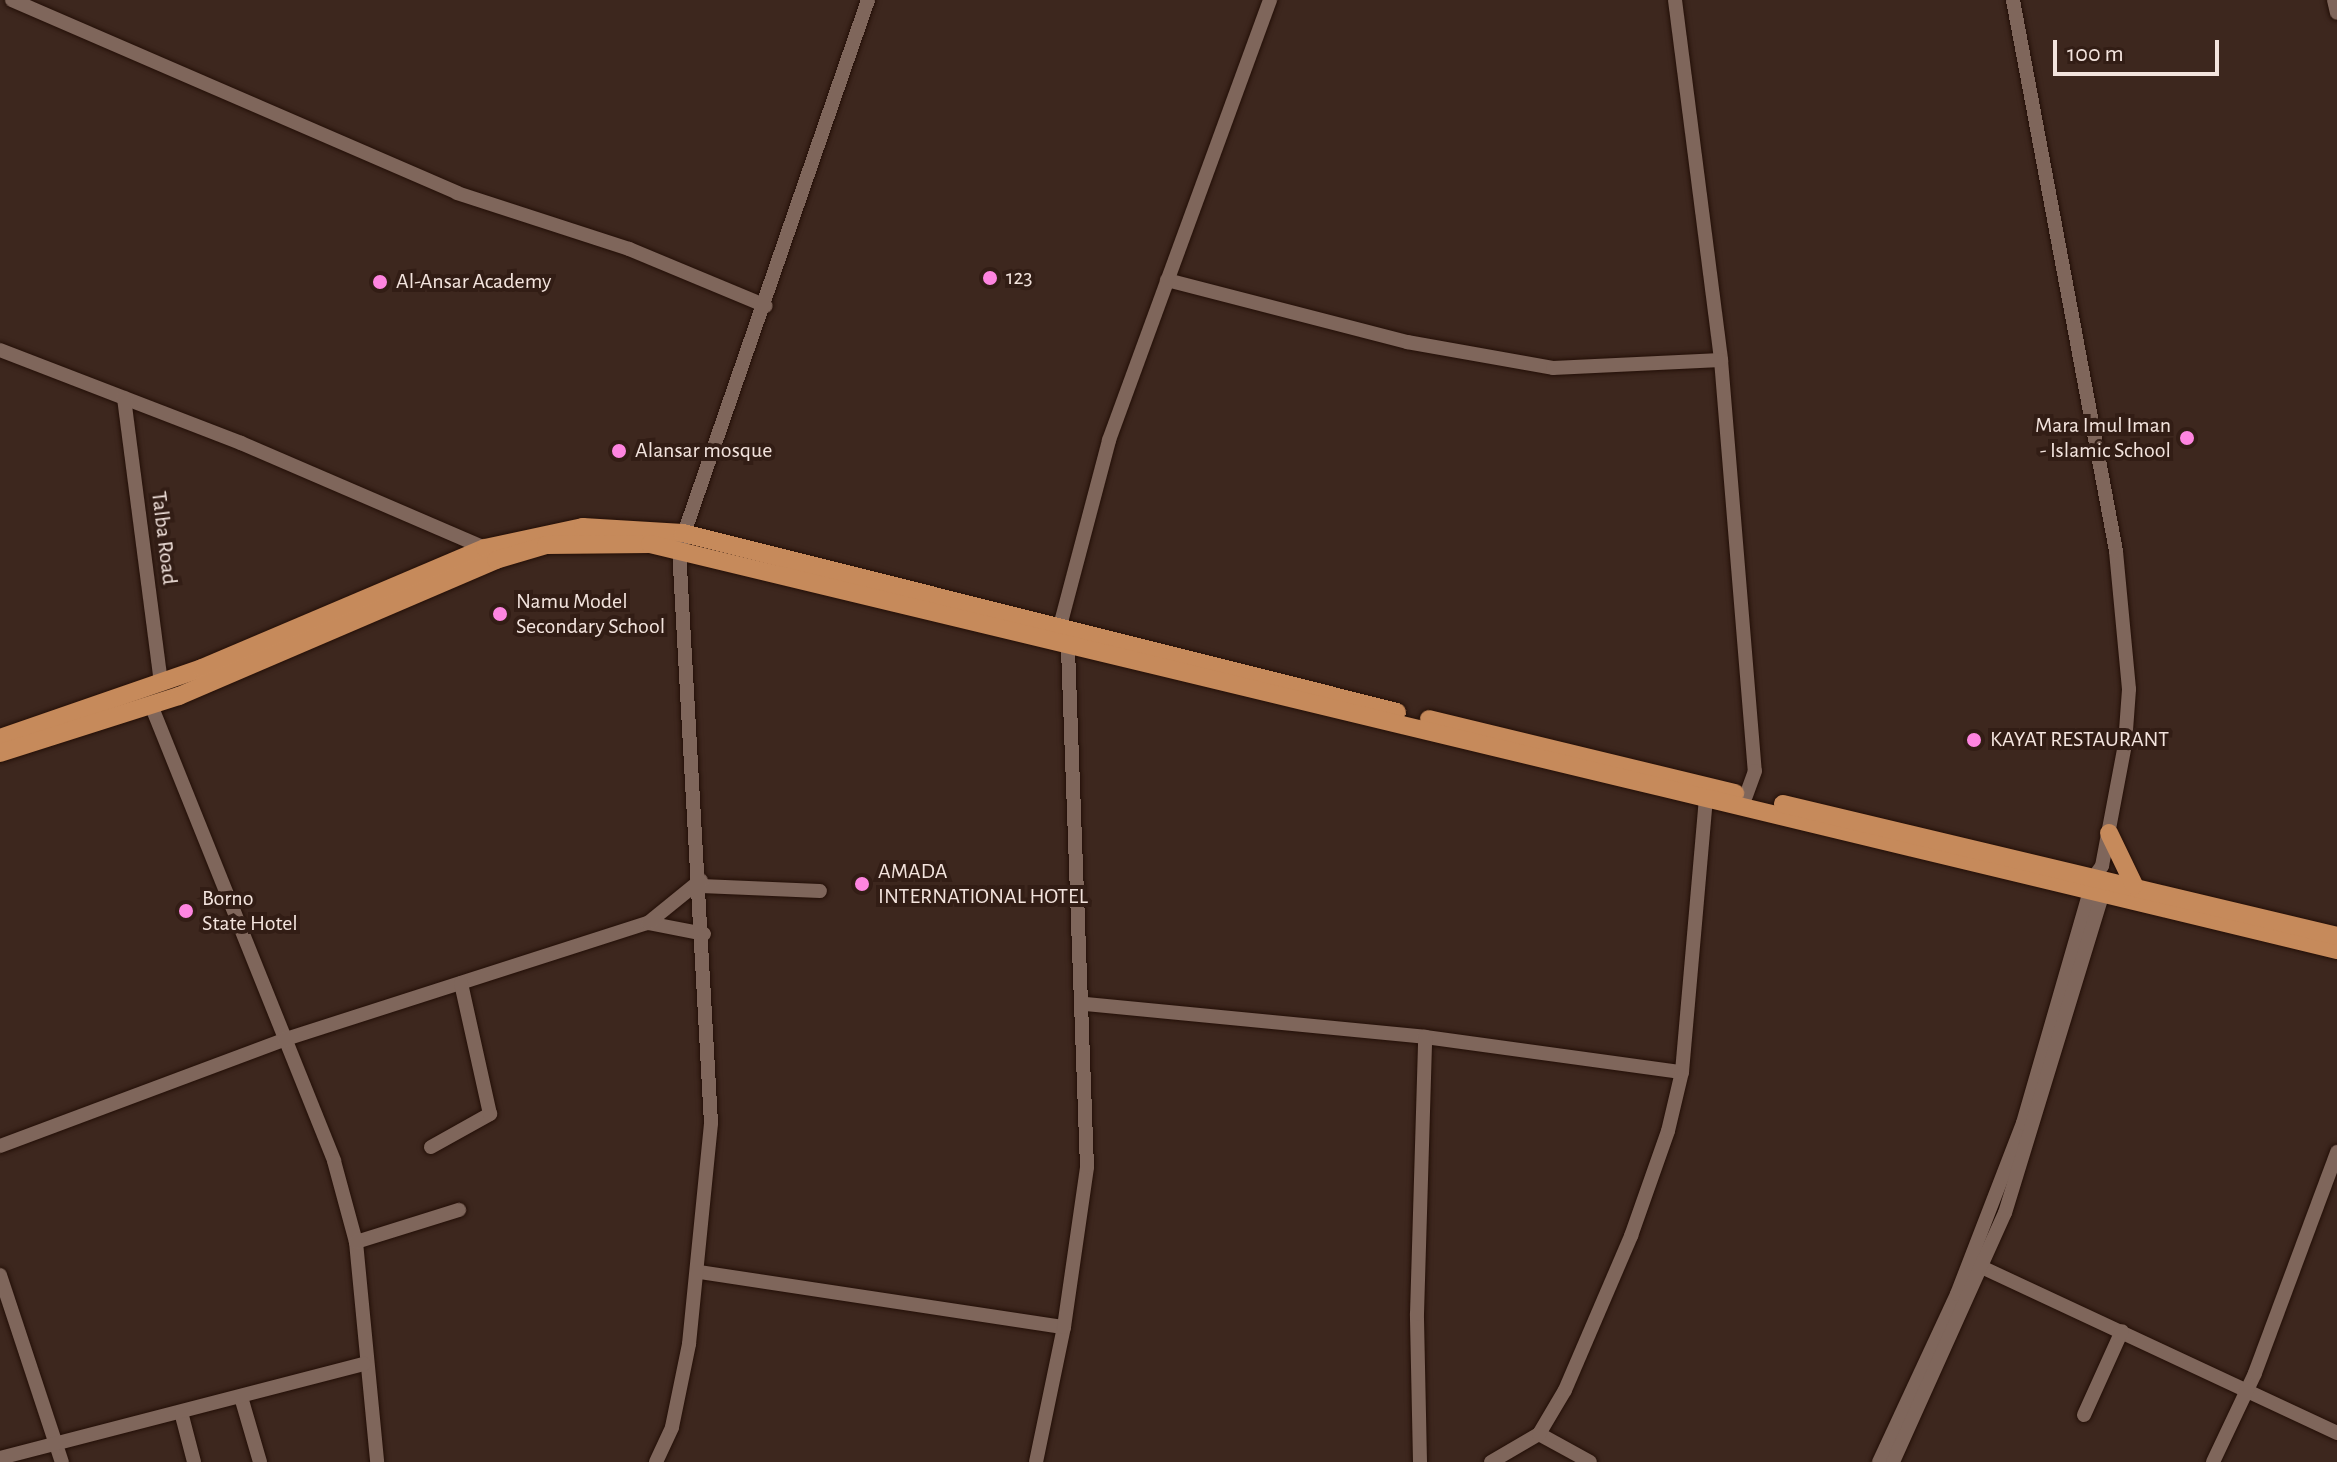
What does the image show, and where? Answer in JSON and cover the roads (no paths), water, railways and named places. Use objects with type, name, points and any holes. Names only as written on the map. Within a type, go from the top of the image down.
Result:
[{"type":"main road","points":[[0,738],[161,684],[485,548],[583,527],[681,541],[1060,626],[2100,881],[2337,950]]},
{"type":"main road","points":[[0,753],[151,705],[454,576],[546,545],[681,541],[1046,638],[1068,648],[1706,799],[2100,881],[2134,885],[2337,936]]},
{"type":"main road","points":[[2109,833],[2134,885]]},
{"type":"street","points":[[12,0],[445,188],[629,249],[766,306]]},
{"type":"street","points":[[656,1462],[672,1427],[699,1272],[711,1123],[704,934],[681,541],[766,306],[868,0]]},
{"type":"street","points":[[1060,626],[1109,440],[1270,0]]},
{"type":"street","points":[[1675,0],[1721,360],[1755,771],[1746,796]]},
{"type":"street","points":[[1893,1462],[1976,1264],[2023,1123],[2100,881],[2125,744],[2125,623],[2013,0]]},
{"type":"street","points":[[2334,0],[2337,13]]},
{"type":"street","points":[[1167,280],[1407,342],[1553,368],[1721,360]]},
{"type":"street","points":[[0,350],[124,398],[485,548]]},
{"type":"street","name":"Talba Road","points":[[124,398],[161,684]]},
{"type":"street","points":[[1036,1462],[1064,1327],[1087,1167],[1085,1004],[1065,677],[1068,648]]},
{"type":"street","points":[[151,705],[334,1161],[356,1242],[364,1364],[377,1462]]},
{"type":"street","points":[[1491,1462],[1539,1434],[1565,1390],[1631,1236],[1668,1131],[1682,1072],[1706,799]]},
{"type":"street","points":[[0,1146],[286,1039],[648,923],[701,883],[820,891]]},
{"type":"street","points":[[648,923],[704,934]]},
{"type":"street","points":[[431,1147],[490,1114],[461,983]]},
{"type":"street","points":[[1085,1004],[1425,1037],[1682,1072]]},
{"type":"street","points":[[1420,1462],[1417,1314],[1425,1037]]},
{"type":"street","points":[[2213,1462],[2248,1390],[2337,1152]]},
{"type":"street","points":[[356,1242],[459,1210]]},
{"type":"street","points":[[1976,1264],[2337,1433]]},
{"type":"street","points":[[1879,1462],[1976,1264]]},
{"type":"street","points":[[699,1272],[1064,1327]]},
{"type":"street","points":[[0,1275],[58,1442],[62,1462]]},
{"type":"street","points":[[2084,1415],[2122,1331]]},
{"type":"street","points":[[0,1458],[364,1364]]},
{"type":"street","points":[[241,1397],[260,1462]]},
{"type":"street","points":[[181,1412],[194,1462]]},
{"type":"street","points":[[1539,1434],[1590,1462]]},
{"type":"place","name":"123","points":[[990,278]]},
{"type":"place","name":"Al-Ansar Academy","points":[[380,282]]},
{"type":"place","name":"Mara Imul Iman - Islamic School","points":[[2187,438]]},
{"type":"place","name":"Alansar mosque","points":[[619,451]]},
{"type":"place","name":"Namu Model Secondary School","points":[[500,614]]},
{"type":"place","name":"KAYAT RESTAURANT","points":[[1974,740]]},
{"type":"place","name":"AMADA INTERNATIONAL HOTEL","points":[[862,884]]},
{"type":"place","name":"Borno State Hotel","points":[[186,911]]}]
